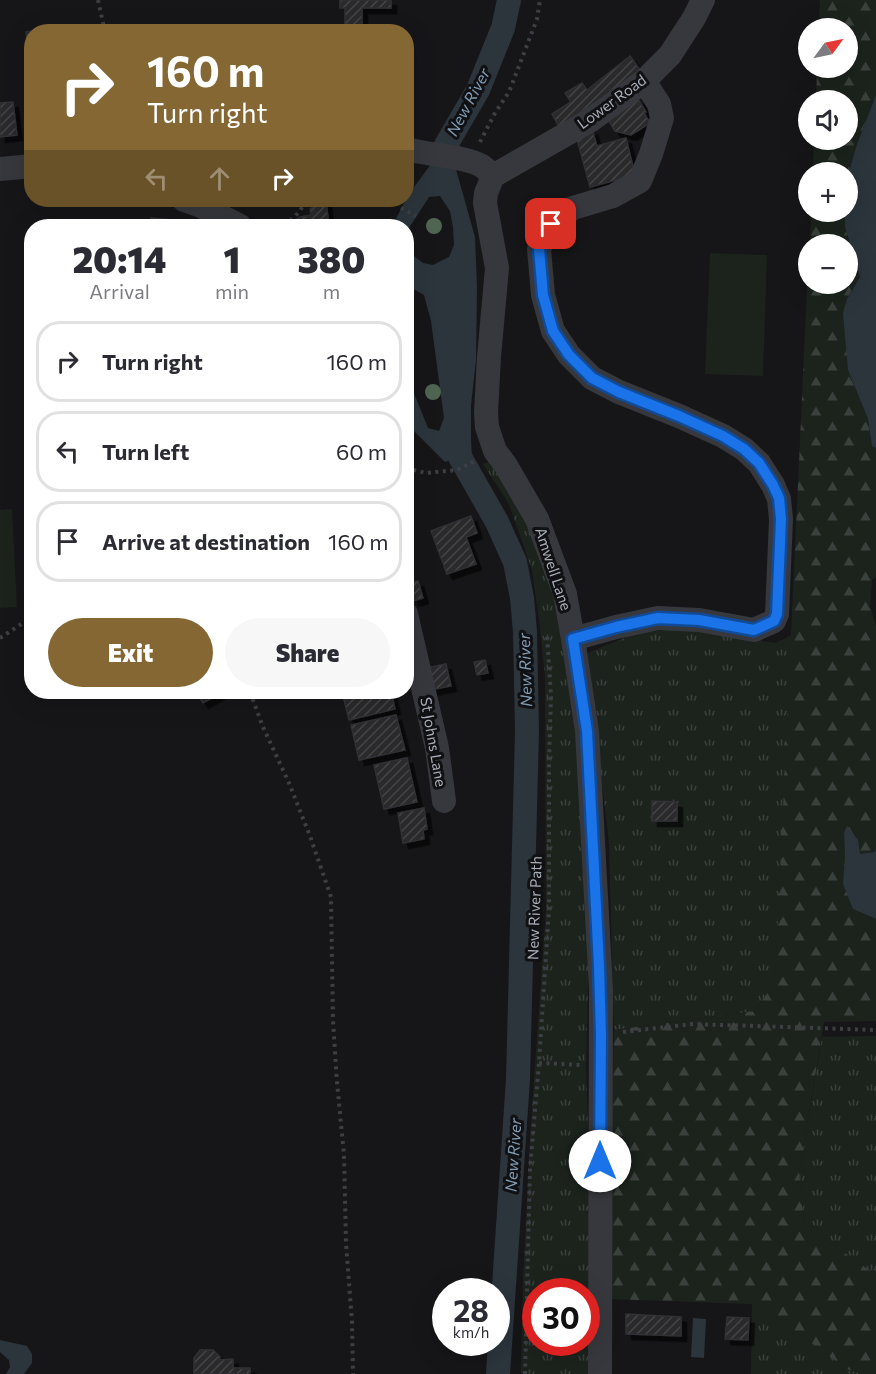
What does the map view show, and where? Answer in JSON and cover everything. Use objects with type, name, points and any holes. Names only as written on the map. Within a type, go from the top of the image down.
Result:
[{"type":"street","name":"Lower Road","points":[[494,176],[591,120],[644,81],[670,55],[703,0]]},
{"type":"street","points":[[573,639],[658,618],[699,620],[754,630],[774,621],[777,614],[781,519],[779,498],[759,463],[744,449],[723,436],[619,392],[592,378],[569,355],[553,331],[543,295],[539,249],[551,224],[573,208],[613,196],[640,181],[662,118],[659,104],[644,81]]},
{"type":"street","points":[[414,151],[469,161],[483,166],[494,176]]},
{"type":"street","points":[[0,169],[24,167]]},
{"type":"street","name":"Amwell Lane","points":[[494,176],[484,203],[497,268],[488,368],[487,427],[495,451],[537,519],[565,594],[587,731],[601,989],[600,1374]]},
{"type":"street","points":[[203,207],[226,219]]},
{"type":"street","name":"St Johns Lane","points":[[414,649],[437,748],[444,801]]},
{"type":"path","points":[[98,0],[103,24]]},
{"type":"path","points":[[469,161],[509,92],[537,19],[540,0]]},
{"type":"path","points":[[291,219],[298,214],[301,207]]},
{"type":"path","points":[[401,208],[416,216]]},
{"type":"path","points":[[414,470],[426,472],[457,470],[480,459]]},
{"type":"path","points":[[0,638],[24,622]]},
{"type":"path","name":"New River Path","points":[[525,1374],[530,1168],[549,909],[551,696],[546,625]]},
{"type":"path","points":[[253,699],[310,836],[331,897],[333,1021],[344,1155],[346,1243],[354,1374]]},
{"type":"path","points":[[601,1035],[693,1024],[876,1030]]},
{"type":"path","points":[[539,1063],[586,1065]]},
{"type":"green space","points":[[820,0],[876,0],[876,95],[858,141],[858,90],[816,90],[817,78],[858,78],[858,18],[819,18]]},
{"type":"green space","points":[[814,150],[855,150],[852,162],[813,162]]},
{"type":"green space","points":[[811,222],[845,222],[847,234],[810,234]]},
{"type":"green space","points":[[710,253],[767,255],[763,376],[705,374]]},
{"type":"green space","points":[[807,294],[850,294],[847,299],[848,370],[868,419],[872,446],[876,448],[876,577],[872,580],[870,606],[876,626],[876,852],[860,854],[844,833],[845,858],[853,909],[876,919],[876,1021],[824,1022],[799,1173],[804,1224],[869,1270],[876,1272],[876,1374],[863,1374],[846,1369],[775,1316],[752,1304],[609,1299],[614,1030],[755,1011],[775,982]]},
{"type":"green space","points":[[493,460],[533,527],[558,600],[573,688],[589,948],[586,1065],[592,1278],[523,1278],[546,910],[545,676],[532,570],[509,504],[483,464]]},
{"type":"green space","points":[[12,509],[17,607],[0,608],[0,510]]},
{"type":"green space","points":[[676,628],[776,643],[792,635],[775,982],[755,1011],[614,1030],[609,843],[587,653],[632,635]]},
{"type":"green space","points":[[876,1036],[876,1272],[869,1270],[804,1224],[799,1173],[822,1037]]},
{"type":"green space","points":[[752,1304],[775,1316],[846,1369],[863,1374],[751,1374]]},
{"type":"green space","points":[[522,1327],[522,1356],[591,1356],[591,1374],[521,1374]]},
{"type":"shaded area","points":[[876,95],[876,448],[872,446],[868,419],[848,370],[843,313],[850,294],[858,294],[860,277],[858,234],[847,234],[845,227],[845,222],[858,222],[858,162],[852,162],[855,150],[858,150],[858,141]]},
{"type":"shaded area","points":[[448,141],[475,237],[477,287],[471,449],[460,457],[445,462],[414,431],[414,393],[428,428],[439,431],[444,418],[431,321],[424,295],[414,289],[414,256],[423,263],[433,265],[449,257],[454,245],[450,211],[440,196],[429,197],[414,220],[396,219],[402,207],[414,207],[414,187]]},
{"type":"shaded area","points":[[847,826],[858,840],[860,854],[875,852],[876,848],[876,919],[853,909],[843,884],[844,833]]},
{"type":"shaded area","points":[[693,1318],[706,1319],[704,1358],[691,1357]]},
{"type":"shaded area","points":[[0,1340],[27,1346],[32,1354],[32,1363],[24,1374],[6,1374],[10,1367],[9,1360],[0,1352]]},
{"type":"building","points":[[340,0],[391,0],[391,8],[362,8],[362,24],[345,24],[345,8],[340,8]]},
{"type":"building","points":[[630,56],[641,71],[559,127],[552,114],[571,102],[565,93],[582,83],[587,90]]},
{"type":"building","points":[[638,99],[650,123],[631,135],[615,131],[607,118]]},
{"type":"building","points":[[13,102],[17,135],[0,137],[0,103]]},
{"type":"building","points":[[592,129],[597,146],[626,138],[635,175],[590,187],[577,139]]},
{"type":"building","points":[[327,207],[328,219],[297,219],[311,215],[310,209]]},
{"type":"building","points":[[471,516],[477,533],[466,537],[476,564],[447,574],[431,531]]},
{"type":"building","points":[[418,581],[423,598],[414,601],[414,582]]},
{"type":"building","points":[[485,660],[488,673],[477,675],[474,662]]},
{"type":"building","points":[[446,664],[451,686],[430,690],[426,668]]},
{"type":"building","points":[[344,699],[393,699],[395,709],[349,720]]},
{"type":"building","points":[[396,715],[405,750],[359,760],[351,725]]},
{"type":"building","points":[[407,758],[417,802],[384,809],[374,765]]},
{"type":"building","points":[[652,801],[677,802],[677,821],[652,821]]},
{"type":"building","points":[[424,808],[427,829],[423,830],[424,839],[403,843],[398,813]]},
{"type":"building","points":[[626,1314],[681,1317],[681,1336],[626,1334]]},
{"type":"building","points":[[727,1317],[749,1318],[748,1340],[725,1339]]},
{"type":"building","points":[[200,1350],[213,1350],[220,1360],[233,1359],[233,1368],[250,1368],[250,1374],[194,1374],[194,1358]]},
{"type":"waterway","name":"New River","points":[[443,172],[446,145],[478,90],[503,28],[509,0]]},
{"type":"waterway","name":"New River","points":[[458,425],[460,457],[497,522],[515,562],[522,598],[525,632],[527,731],[518,1079],[498,1374]]},
{"type":"route","points":[[551,224],[539,249],[543,295],[553,331],[569,355],[592,378],[619,392],[723,436],[744,449],[759,463],[773,485],[779,498],[781,519],[777,614],[774,621],[754,630],[699,620],[658,618],[573,639],[587,731],[601,989],[600,1161]]}]
